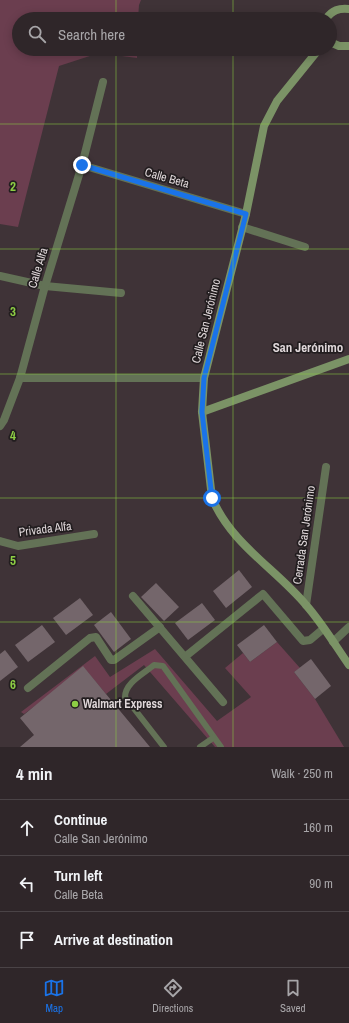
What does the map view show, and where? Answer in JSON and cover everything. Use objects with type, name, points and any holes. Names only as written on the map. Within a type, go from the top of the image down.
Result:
[{"type":"street","points":[[332,12],[339,9],[349,9]]},
{"type":"street","points":[[337,45],[349,46]]},
{"type":"street","name":"Calle San Jerónimo","points":[[313,56],[277,101],[264,126],[246,214],[204,378],[202,412],[212,498],[216,509],[232,533],[306,605],[349,665]]},
{"type":"street","points":[[82,165],[103,82]]},
{"type":"street","name":"Calle Beta","points":[[82,165],[246,214]]},
{"type":"street","name":"Calle Alfa","points":[[0,426],[4,420],[20,378],[45,286],[82,165]]},
{"type":"street","points":[[242,227],[305,247]]},
{"type":"street","points":[[0,276],[45,286],[121,293]]},
{"type":"street","points":[[202,412],[349,359]]},
{"type":"street","points":[[20,378],[204,378]]},
{"type":"street","name":"Cerrada San Jerónimo","points":[[306,605],[326,468]]},
{"type":"street","name":"Privada Alfa","points":[[0,541],[18,546],[94,534]]},
{"type":"street","points":[[186,656],[262,594],[303,641],[310,640],[323,629]]},
{"type":"street","points":[[133,596],[186,656],[223,702]]},
{"type":"street","points":[[28,688],[90,638],[96,637],[110,660],[114,660],[160,627]]},
{"type":"street","points":[[333,642],[349,627]]},
{"type":"lane","points":[[164,747],[125,698],[125,691],[129,686],[154,666],[163,666],[213,738],[222,747]]},
{"type":"lane","points":[[200,747],[213,738]]},
{"type":"shaded area","points":[[0,0],[141,0],[138,12],[12,12],[12,56],[90,56],[59,66],[18,227],[0,224]]},
{"type":"shaded area","points":[[122,56],[137,56],[137,58]]},
{"type":"shaded area","points":[[277,642],[300,668],[294,672],[315,699],[344,747],[215,747],[144,665],[106,694],[85,669],[24,714],[21,712],[95,656],[110,677],[155,649],[217,721],[251,697],[225,668],[243,653],[250,662]]},
{"type":"building","points":[[239,570],[252,587],[226,608],[213,591]]},
{"type":"building","points":[[156,583],[179,607],[164,621],[141,597]]},
{"type":"building","points":[[80,598],[93,615],[66,635],[53,618]]},
{"type":"building","points":[[202,603],[215,620],[188,640],[175,623]]},
{"type":"building","points":[[111,612],[131,639],[114,652],[94,625]]},
{"type":"building","points":[[42,625],[55,642],[28,662],[15,645]]},
{"type":"building","points":[[264,625],[277,642],[250,662],[237,645]]},
{"type":"building","points":[[5,650],[18,667],[0,681],[0,654]]},
{"type":"building","points":[[311,659],[331,686],[315,699],[294,672]]},
{"type":"building","name":"Walmart Express","points":[[83,666],[150,747],[20,747],[34,735],[20,718]]},
{"type":"place","name":"Walmart Express","points":[[75,704]]},
{"type":"district","name":"San Jerónimo","points":[[308,347]]},
{"type":"route","points":[[82,165],[246,214],[204,378],[202,412],[212,498]]}]
